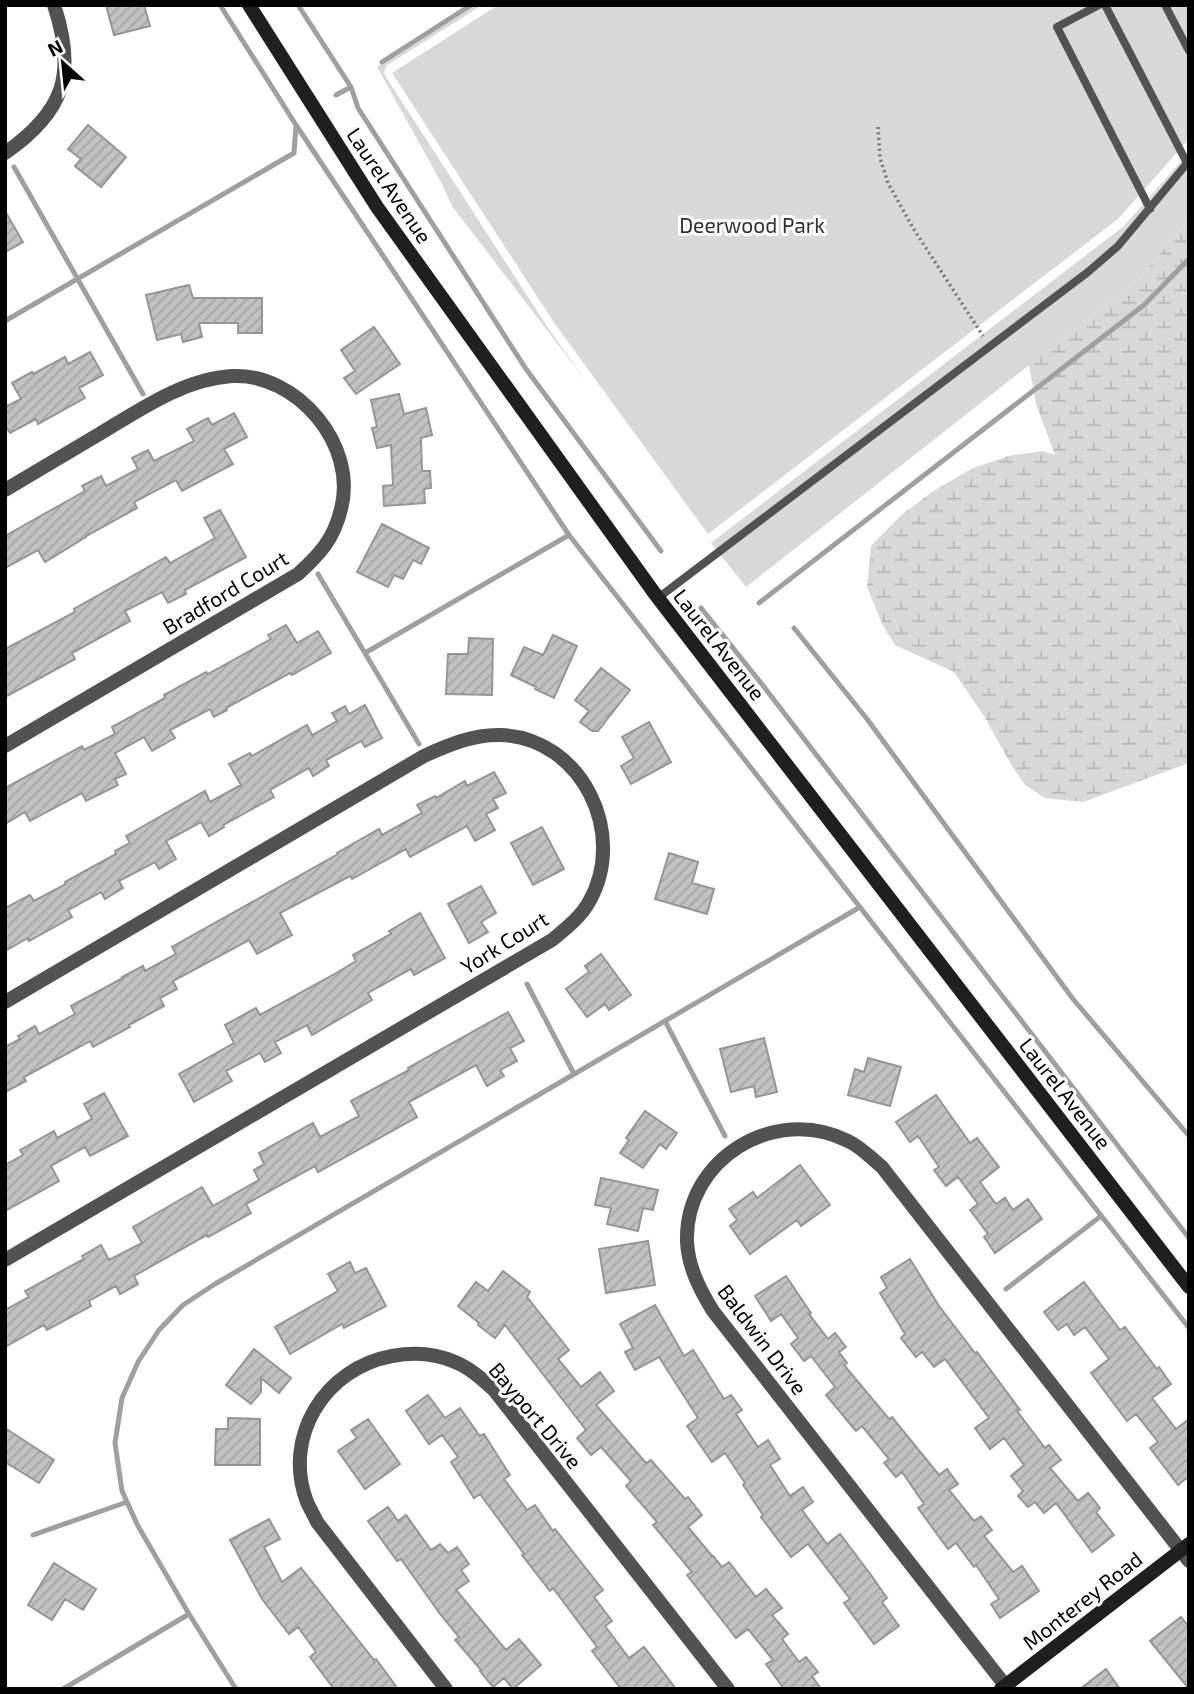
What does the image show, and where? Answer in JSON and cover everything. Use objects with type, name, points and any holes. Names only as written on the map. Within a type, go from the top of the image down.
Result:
[{"type":"main road","name":"Laurel Avenue","points":[[249,5],[377,207],[658,598],[1189,1287]]},
{"type":"main road","name":"Monterey Road","points":[[1005,1688],[1186,1552]]},
{"type":"street","points":[[5,153],[46,118],[58,96],[65,71],[65,48],[54,5]]},
{"type":"street","name":"Bradford Court","points":[[5,490],[152,403],[180,389],[233,376],[258,379],[283,388],[302,401],[327,431],[335,447],[344,486],[342,508],[333,533],[319,556],[298,574],[5,746]]},
{"type":"street","name":"York Court","points":[[5,1002],[424,756],[449,745],[476,737],[501,735],[544,746],[574,770],[585,785],[601,822],[604,843],[598,883],[589,904],[552,940],[5,1260]]},
{"type":"street","name":"Baldwin Drive","points":[[1005,1688],[703,1295],[690,1261],[688,1224],[696,1194],[712,1169],[738,1146],[771,1132],[798,1129],[847,1140],[882,1167],[1186,1552]]},
{"type":"street","name":"Bayport Drive","points":[[446,1689],[323,1530],[307,1503],[302,1486],[300,1467],[304,1434],[320,1400],[337,1382],[359,1366],[382,1357],[407,1353],[430,1354],[455,1362],[475,1373],[494,1390],[728,1689]]},
{"type":"lane","points":[[1099,5],[1057,27],[1150,209]]},
{"type":"lane","points":[[658,598],[1108,255],[1188,162],[1105,5]]},
{"type":"lane","points":[[1165,5],[1189,51]]},
{"type":"path","points":[[878,127],[880,158],[888,183],[990,346]]},
{"type":"green space","points":[[473,5],[482,5],[386,66],[384,72],[548,328],[586,381],[452,206],[377,67]]},
{"type":"green space","name":"Deerwood Park","points":[[498,5],[1189,5],[1189,139],[1118,219],[708,534],[555,324],[392,73]]},
{"type":"green space","points":[[1189,152],[1189,219],[1139,279],[746,587],[711,543],[1124,226]]},
{"type":"green space","points":[[1189,219],[1189,763],[1083,802],[1045,798],[1025,785],[954,672],[895,645],[883,626],[867,587],[871,546],[900,516],[932,492],[971,469],[1008,456],[1043,451],[1055,455],[1036,404],[1029,365],[1139,279]]},
{"type":"building","points":[[106,5],[144,5],[150,26],[114,35]]},
{"type":"building","points":[[88,125],[126,157],[101,187],[75,166],[81,159],[68,149]]},
{"type":"building","points":[[5,211],[23,242],[5,252]]},
{"type":"building","points":[[189,285],[193,298],[262,298],[262,333],[238,333],[238,323],[199,323],[202,337],[183,342],[181,334],[157,340],[146,295]]},
{"type":"building","points":[[374,327],[400,364],[356,394],[344,378],[355,371],[341,350]]},
{"type":"building","points":[[90,352],[103,375],[79,388],[85,398],[38,424],[36,419],[10,433],[5,425],[5,407],[21,399],[12,383],[65,357],[68,364]]},
{"type":"building","points":[[399,394],[404,414],[426,408],[432,435],[421,438],[422,471],[430,471],[431,488],[424,489],[425,503],[384,506],[383,486],[393,485],[391,445],[377,448],[372,428],[377,427],[371,400]]},
{"type":"building","points":[[234,413],[247,437],[224,449],[233,464],[182,491],[176,480],[134,502],[137,508],[45,562],[38,550],[5,568],[5,536],[85,491],[82,486],[101,476],[106,486],[138,469],[132,458],[148,450],[154,461],[194,441],[187,429],[208,418],[212,425]]},
{"type":"building","points":[[220,510],[246,557],[185,590],[186,594],[168,603],[162,592],[125,611],[130,621],[72,653],[75,659],[5,697],[5,649],[75,612],[74,609],[166,557],[170,563],[215,538],[204,518]]},
{"type":"building","points":[[382,524],[429,548],[421,564],[413,560],[403,579],[394,575],[388,587],[357,572]]},
{"type":"building","points":[[286,625],[297,643],[318,631],[331,653],[226,708],[227,710],[214,717],[210,709],[170,730],[175,738],[152,751],[144,737],[115,753],[126,774],[115,779],[118,785],[86,801],[82,793],[30,821],[25,812],[5,824],[5,788],[82,746],[84,750],[115,734],[112,727],[165,698],[164,695],[271,639],[268,635]]},
{"type":"building","points":[[553,635],[577,646],[554,698],[511,675],[524,647],[543,655]]},
{"type":"building","points":[[469,638],[493,639],[492,695],[446,694],[448,654],[468,654]]},
{"type":"building","points":[[601,668],[630,690],[598,731],[592,731],[580,722],[589,711],[575,700]]},
{"type":"building","points":[[365,705],[382,738],[365,747],[361,741],[326,760],[329,766],[313,776],[309,768],[270,790],[274,797],[223,825],[224,827],[209,836],[201,822],[166,841],[176,859],[159,869],[155,862],[119,881],[123,888],[105,899],[101,892],[68,910],[72,917],[5,951],[5,908],[30,895],[34,901],[66,884],[65,882],[116,854],[115,851],[130,843],[126,836],[205,791],[210,802],[241,785],[229,764],[250,753],[252,756],[307,725],[312,735],[337,721],[332,713],[345,706],[349,714]]},
{"type":"building","points":[[649,722],[671,762],[631,784],[621,766],[634,758],[622,737]]},
{"type":"building","points":[[494,772],[506,793],[493,799],[498,808],[486,814],[495,830],[475,841],[467,826],[410,857],[406,849],[352,879],[350,876],[280,913],[292,935],[257,954],[249,940],[173,981],[177,989],[160,998],[164,1006],[93,1047],[90,1041],[24,1077],[26,1081],[5,1092],[5,1047],[20,1039],[18,1036],[35,1026],[39,1034],[75,1014],[71,1006],[143,966],[145,971],[176,954],[172,947],[379,829],[382,835],[422,813],[417,805],[435,796],[436,798],[465,781],[467,786]]},
{"type":"building","points":[[542,827],[564,869],[533,885],[511,843]]},
{"type":"building","points":[[669,853],[698,862],[692,883],[714,889],[707,914],[655,899]]},
{"type":"building","points":[[481,886],[496,913],[481,922],[488,932],[469,943],[448,904]]},
{"type":"building","points":[[420,913],[445,958],[414,975],[411,969],[368,993],[372,1000],[312,1035],[307,1025],[275,1042],[281,1053],[265,1062],[260,1053],[226,1071],[232,1081],[194,1102],[179,1074],[234,1043],[225,1025],[256,1008],[260,1015],[333,975],[356,961],[353,955],[391,934],[389,931]]},
{"type":"building","points":[[601,954],[631,995],[609,1010],[605,1004],[587,1017],[566,989],[589,972],[585,966]]},
{"type":"building","points":[[508,1012],[524,1041],[510,1048],[517,1061],[500,1070],[504,1076],[487,1086],[476,1065],[409,1102],[417,1117],[318,1172],[315,1166],[246,1204],[251,1213],[134,1276],[138,1284],[120,1294],[116,1286],[89,1301],[91,1306],[47,1330],[44,1325],[5,1347],[5,1310],[29,1297],[25,1291],[84,1259],[82,1256],[101,1245],[109,1260],[142,1243],[133,1227],[202,1187],[213,1206],[259,1180],[254,1170],[264,1164],[259,1153],[313,1123],[320,1137],[359,1116],[351,1101]]},
{"type":"building","points":[[764,1038],[777,1092],[756,1097],[754,1086],[731,1092],[720,1049]]},
{"type":"building","points":[[868,1058],[901,1067],[890,1106],[848,1095],[855,1069],[864,1072]]},
{"type":"building","points":[[104,1093],[128,1136],[90,1156],[85,1147],[51,1166],[59,1181],[5,1211],[5,1165],[23,1155],[20,1150],[54,1131],[57,1138],[92,1119],[84,1104]]},
{"type":"building","points":[[936,1095],[970,1143],[977,1138],[999,1167],[980,1182],[996,1204],[1005,1198],[1013,1210],[1028,1199],[1042,1219],[995,1253],[984,1237],[988,1234],[970,1210],[978,1204],[958,1177],[946,1186],[934,1170],[939,1167],[918,1136],[910,1142],[896,1122]]},
{"type":"building","points":[[645,1111],[677,1133],[666,1149],[660,1144],[643,1168],[620,1153],[629,1140],[626,1138]]},
{"type":"building","points":[[800,1165],[830,1205],[801,1226],[797,1220],[750,1254],[730,1226],[737,1220],[729,1209],[753,1192],[757,1198]]},
{"type":"building","points":[[601,1178],[658,1190],[653,1210],[643,1208],[638,1231],[607,1224],[611,1208],[595,1205]]},
{"type":"building","points":[[648,1241],[655,1285],[606,1293],[599,1249]]},
{"type":"building","points":[[910,1259],[939,1306],[1020,1410],[1017,1411],[1045,1448],[1049,1445],[1061,1460],[1050,1468],[1078,1501],[1088,1493],[1100,1508],[1096,1512],[1114,1535],[1092,1552],[1056,1503],[1044,1513],[1035,1502],[1028,1507],[1018,1496],[1023,1491],[1011,1476],[1024,1465],[1004,1438],[990,1449],[975,1428],[989,1418],[945,1359],[934,1367],[922,1352],[916,1357],[901,1338],[905,1334],[880,1293],[887,1288],[881,1277]]},
{"type":"building","points":[[350,1262],[355,1273],[366,1268],[386,1306],[344,1328],[342,1324],[290,1354],[275,1327],[338,1291],[328,1274]]},
{"type":"building","points":[[503,1271],[530,1292],[527,1297],[569,1350],[558,1359],[581,1387],[600,1372],[614,1391],[596,1405],[646,1463],[651,1460],[702,1515],[688,1527],[712,1556],[722,1567],[729,1562],[756,1597],[766,1589],[782,1608],[772,1615],[788,1634],[782,1639],[799,1662],[806,1657],[818,1672],[812,1676],[821,1689],[784,1689],[766,1664],[773,1660],[748,1629],[736,1638],[687,1575],[692,1572],[653,1525],[657,1522],[626,1486],[631,1481],[601,1447],[591,1455],[577,1438],[586,1430],[505,1325],[495,1338],[458,1306],[476,1282],[488,1291]]},
{"type":"building","points":[[786,1276],[828,1339],[835,1333],[846,1347],[839,1352],[847,1363],[844,1365],[889,1419],[892,1417],[939,1475],[947,1469],[958,1484],[949,1490],[974,1521],[981,1516],[992,1530],[984,1536],[1013,1572],[1022,1566],[1039,1591],[1000,1618],[991,1604],[999,1599],[976,1565],[974,1567],[956,1543],[948,1549],[918,1508],[924,1504],[902,1472],[896,1477],[884,1463],[889,1459],[862,1426],[856,1431],[826,1395],[835,1387],[811,1356],[804,1361],[791,1344],[798,1338],[781,1314],[771,1321],[755,1296]]},
{"type":"building","points":[[1084,1282],[1120,1330],[1125,1327],[1171,1384],[1152,1398],[1176,1429],[1189,1419],[1189,1476],[1178,1485],[1150,1448],[1158,1442],[1136,1414],[1127,1421],[1091,1373],[1109,1359],[1085,1327],[1074,1335],[1067,1324],[1058,1330],[1044,1312]]},
{"type":"building","points":[[655,1305],[684,1356],[693,1350],[724,1399],[731,1395],[742,1410],[736,1414],[758,1447],[768,1440],[780,1459],[770,1465],[790,1496],[803,1487],[813,1502],[802,1510],[827,1544],[840,1534],[887,1598],[882,1602],[899,1626],[874,1644],[844,1603],[850,1599],[808,1544],[791,1557],[761,1517],[763,1515],[743,1485],[745,1483],[725,1453],[712,1462],[687,1426],[698,1418],[659,1357],[635,1370],[625,1352],[633,1348],[620,1324]]},
{"type":"building","points":[[254,1349],[291,1378],[279,1393],[261,1378],[261,1392],[251,1404],[226,1385]]},
{"type":"building","points":[[428,1395],[445,1418],[460,1408],[480,1436],[484,1434],[510,1475],[504,1479],[527,1510],[535,1505],[553,1531],[555,1529],[603,1590],[594,1597],[612,1621],[605,1626],[629,1658],[644,1647],[676,1689],[621,1689],[592,1651],[597,1647],[553,1588],[550,1591],[522,1555],[524,1554],[480,1494],[474,1498],[451,1462],[458,1457],[442,1435],[429,1444],[406,1411]]},
{"type":"building","points":[[228,1418],[260,1419],[260,1465],[215,1465],[216,1429],[228,1429]]},
{"type":"building","points":[[368,1419],[400,1464],[365,1489],[338,1451],[357,1438],[351,1430]]},
{"type":"building","points":[[5,1428],[54,1460],[39,1483],[5,1462]]},
{"type":"building","points":[[388,1507],[398,1521],[406,1515],[431,1550],[440,1544],[448,1553],[457,1547],[469,1564],[461,1570],[469,1581],[456,1590],[506,1650],[519,1639],[541,1665],[513,1689],[504,1678],[493,1687],[455,1640],[459,1637],[401,1559],[397,1561],[368,1521]]},
{"type":"building","points":[[269,1519],[280,1539],[264,1547],[282,1582],[301,1568],[398,1689],[334,1689],[310,1657],[316,1652],[298,1627],[289,1634],[262,1599],[230,1540]]},
{"type":"building","points":[[54,1563],[96,1589],[83,1610],[65,1599],[52,1620],[28,1605]]},
{"type":"building","points":[[1181,1617],[1189,1627],[1189,1689],[1150,1641]]},
{"type":"building","points":[[1106,1669],[1120,1689],[1080,1689]]},
{"type":"waterway","points":[[220,5],[296,125],[569,535],[1189,1328]]},
{"type":"waterway","points":[[298,5],[351,87],[358,108],[526,369],[661,551]]},
{"type":"waterway","points":[[382,62],[471,5]]},
{"type":"waterway","points":[[336,95],[351,87]]},
{"type":"waterway","points":[[5,321],[294,153],[296,125]]},
{"type":"waterway","points":[[14,167],[143,394]]},
{"type":"waterway","points":[[759,603],[1144,305],[1189,259]]},
{"type":"waterway","points":[[365,653],[569,535]]},
{"type":"waterway","points":[[318,574],[419,744]]},
{"type":"waterway","points":[[701,608],[1189,1238]]},
{"type":"waterway","points":[[794,628],[867,719],[1073,999],[1189,1136]]},
{"type":"waterway","points":[[236,1689],[138,1526],[122,1491],[115,1443],[122,1398],[138,1362],[159,1330],[183,1305],[215,1284],[860,907]]},
{"type":"waterway","points":[[527,984],[574,1074]]},
{"type":"waterway","points":[[665,1021],[725,1136]]},
{"type":"waterway","points":[[1006,1289],[1101,1216]]},
{"type":"waterway","points":[[33,1535],[127,1502]]},
{"type":"waterway","points":[[63,1689],[189,1614]]}]
